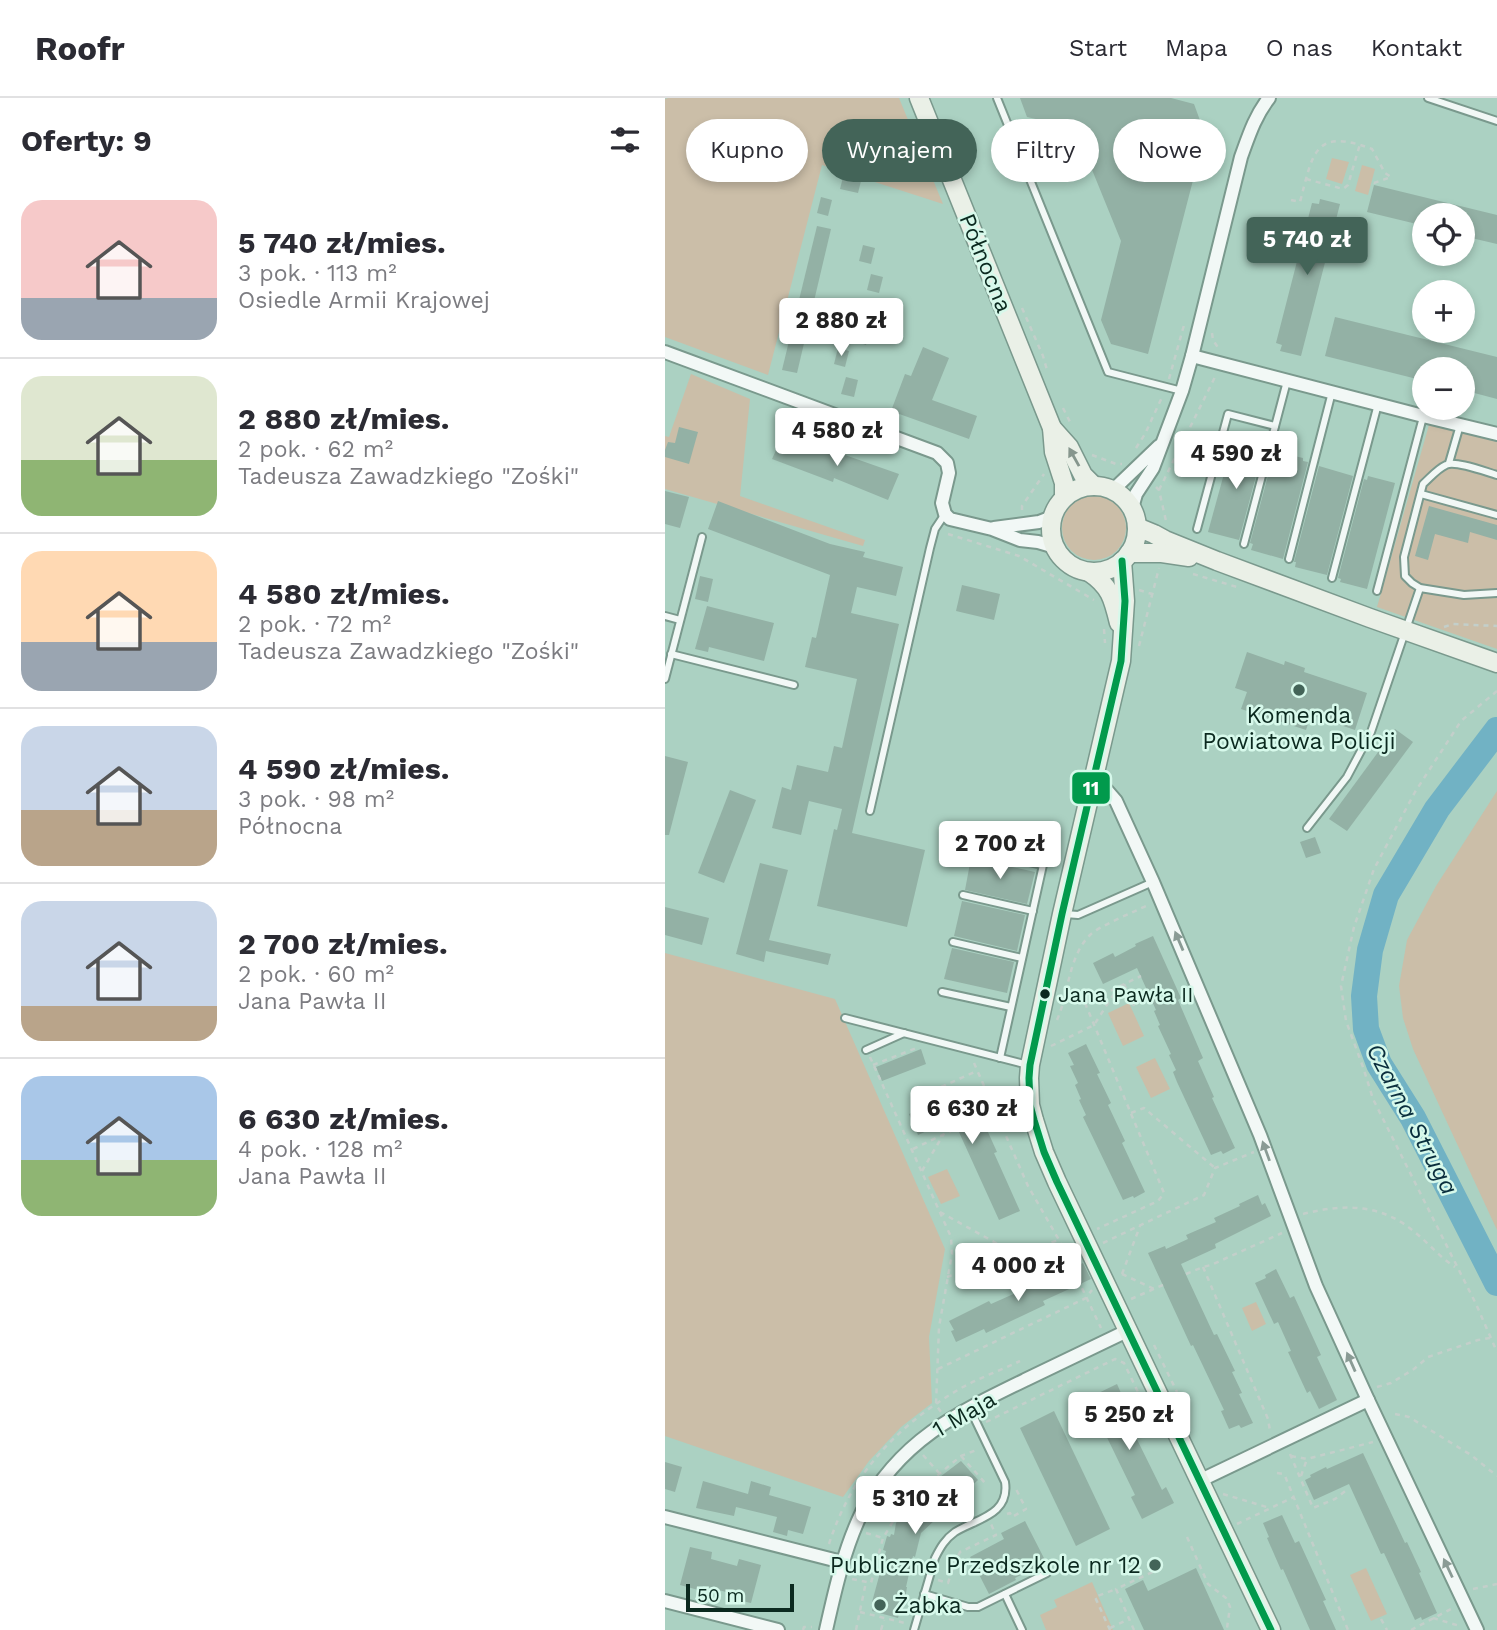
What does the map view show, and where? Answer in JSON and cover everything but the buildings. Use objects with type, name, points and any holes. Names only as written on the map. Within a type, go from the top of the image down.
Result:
[{"type":"street","name":"Północna","points":[[919,98],[1052,428]]},
{"type":"street","points":[[1132,508],[1136,495],[1153,468],[1182,391],[1241,157],[1251,128],[1269,98]]},
{"type":"street","points":[[665,352],[937,453],[947,463],[949,473],[942,503],[945,514],[950,519],[992,529],[1020,540],[1055,547]]},
{"type":"street","points":[[1192,356],[1412,413]]},
{"type":"street","points":[[1439,420],[1497,434]]},
{"type":"street","points":[[1052,428],[1069,447],[1083,475],[1094,486]]},
{"type":"street","points":[[1052,428],[1054,452],[1064,483],[1064,497]]},
{"type":"street","points":[[1113,490],[1162,443]]},
{"type":"street","points":[[1083,487],[1113,490],[1132,508],[1137,527],[1134,545],[1126,557],[1112,568],[1089,572],[1075,568],[1063,559],[1051,538],[1052,517],[1057,506],[1064,497],[1083,487]]},
{"type":"street","points":[[992,529],[1022,526],[1052,517]]},
{"type":"street","points":[[1137,527],[1217,561],[1490,660]]},
{"type":"street","points":[[1126,557],[1162,553],[1217,561]]},
{"type":"street","points":[[1114,643],[1125,601],[1126,557]]},
{"type":"street","points":[[1089,572],[1102,581],[1114,603],[1114,643],[1121,661],[1030,1065],[1030,1105],[1044,1152],[1115,1277],[1115,1307],[1271,1630]]},
{"type":"street","points":[[1092,782],[1103,786],[1116,801],[1153,882],[1260,1135],[1316,1286],[1459,1592],[1472,1629]]},
{"type":"street","name":"1 Maja","points":[[827,1630],[842,1562],[861,1515],[874,1493],[904,1455],[926,1436],[969,1407],[1127,1331]]},
{"type":"street","points":[[1199,1481],[1366,1396]]},
{"type":"street","points":[[665,1517],[842,1562]]},
{"type":"street","points":[[665,1601],[778,1630]]},
{"type":"lane","points":[[996,98],[1108,372],[1182,391]]},
{"type":"lane","points":[[1428,98],[1497,121]]},
{"type":"lane","points":[[1244,544],[1287,380]]},
{"type":"lane","points":[[1289,559],[1332,393]]},
{"type":"lane","points":[[1332,578],[1378,404]]},
{"type":"lane","points":[[1197,529],[1228,415],[1275,426]]},
{"type":"lane","points":[[1377,591],[1422,420]]},
{"type":"lane","points":[[1449,463],[1460,425]]},
{"type":"lane","points":[[1497,475],[1449,463],[1423,484],[1404,557],[1405,576],[1420,587],[1464,594],[1497,593]]},
{"type":"lane","points":[[1421,494],[1497,514]]},
{"type":"lane","points":[[870,811],[935,529],[945,514]]},
{"type":"lane","points":[[665,679],[702,537]]},
{"type":"lane","points":[[1307,828],[1347,777],[1371,732],[1420,587]]},
{"type":"lane","points":[[665,616],[680,620]]},
{"type":"lane","points":[[671,654],[794,685]]},
{"type":"lane","points":[[974,850],[1043,865],[1000,1058]]},
{"type":"lane","points":[[1062,914],[1079,915],[1153,882]]},
{"type":"lane","points":[[963,895],[1033,911]]},
{"type":"lane","points":[[953,942],[1022,958]]},
{"type":"lane","points":[[941,992],[1011,1007]]},
{"type":"lane","points":[[845,1018],[1030,1065]]},
{"type":"lane","points":[[866,1050],[904,1033]]},
{"type":"lane","points":[[915,1628],[935,1558],[946,1540],[955,1532],[993,1513],[1006,1493],[1005,1482],[969,1407]]},
{"type":"lane","points":[[925,1594],[968,1607],[978,1607],[1047,1573]]},
{"type":"lane","points":[[1005,1594],[1022,1630]]},
{"type":"path","points":[[1291,200],[1300,202],[1313,154],[1329,143],[1342,140],[1373,149],[1385,173],[1391,177],[1371,182]]},
{"type":"path","points":[[1306,179],[1343,189],[1348,186],[1360,144]]},
{"type":"path","points":[[1159,490],[1221,364],[1223,352],[1213,340],[1211,327]]},
{"type":"path","points":[[1086,450],[1093,456],[1123,464]]},
{"type":"path","points":[[935,529],[1019,556],[1095,601]]},
{"type":"path","points":[[1103,622],[1114,643]]},
{"type":"path","points":[[1471,626],[1497,626]]},
{"type":"path","points":[[1497,691],[1461,720],[1415,792],[1374,869],[1354,927],[1341,986],[1346,1021],[1373,1099],[1476,1304],[1497,1352]]},
{"type":"path","points":[[1056,1023],[1077,954],[1092,933],[1151,903]]},
{"type":"path","points":[[1065,999],[1084,1003],[1141,976]]},
{"type":"path","points":[[1124,984],[1134,1006]]},
{"type":"path","points":[[1053,1038],[1051,1046],[1094,1025],[1119,986]]},
{"type":"path","points":[[1084,1003],[1164,1193],[1158,1200],[1097,1229],[1103,1243],[1204,1195],[1216,1168],[1254,1152]]},
{"type":"path","points":[[873,1065],[921,1046]]},
{"type":"path","points":[[866,1050],[953,1245],[939,1327],[937,1369],[936,1405],[947,1421]]},
{"type":"path","points":[[985,1063],[972,1060],[1028,1186],[1059,1240],[1102,1331]]},
{"type":"path","points":[[923,1095],[977,1070]]},
{"type":"path","points":[[981,1117],[1020,1100]]},
{"type":"path","points":[[1131,1113],[1144,1108],[1216,1168]]},
{"type":"path","points":[[912,1149],[957,1128]]},
{"type":"path","points":[[922,1171],[943,1135]]},
{"type":"path","points":[[1290,1217],[1312,1211],[1352,1207],[1371,1209],[1408,1227],[1457,1269]]},
{"type":"path","points":[[940,1212],[1015,1254]]},
{"type":"path","points":[[937,1369],[1086,1298],[1094,1288],[1115,1277],[1140,1226]]},
{"type":"path","points":[[1186,1275],[1284,1232],[1285,1239]]},
{"type":"path","points":[[947,1277],[1059,1240]]},
{"type":"path","points":[[1203,1267],[1268,1419],[1269,1435]]},
{"type":"path","points":[[1115,1277],[1154,1289]]},
{"type":"path","points":[[1115,1307],[1163,1285]]},
{"type":"path","points":[[1366,1396],[1381,1385],[1391,1383],[1414,1369],[1428,1357],[1490,1338]]},
{"type":"path","points":[[1150,1340],[1156,1347],[1177,1394]]},
{"type":"path","points":[[978,1426],[1115,1359],[1124,1363],[1153,1422]]},
{"type":"path","points":[[1395,1414],[1409,1417],[1471,1455],[1497,1476]]},
{"type":"path","points":[[1290,1456],[1307,1460],[1376,1441]]},
{"type":"path","points":[[847,1578],[871,1583],[883,1538],[908,1499],[961,1456],[981,1448]]},
{"type":"path","points":[[1290,1449],[1290,1456],[1313,1508],[1335,1499],[1348,1489]]},
{"type":"path","points":[[921,1452],[939,1473]]},
{"type":"path","points":[[961,1456],[985,1483]]},
{"type":"path","points":[[1300,1478],[1307,1460]]},
{"type":"path","points":[[1277,1474],[1285,1476],[1348,1630]]},
{"type":"path","points":[[894,1482],[908,1499]]},
{"type":"path","points":[[1228,1504],[1223,1494],[1271,1508]]},
{"type":"path","points":[[1237,1524],[1294,1497]]},
{"type":"path","points":[[866,1525],[863,1532],[883,1538]]},
{"type":"path","points":[[1187,1537],[1208,1584],[1228,1602],[1228,1630]]},
{"type":"path","points":[[1129,1619],[1109,1629],[1095,1597],[1159,1569]]},
{"type":"path","points":[[856,1630],[866,1582]]},
{"type":"path","points":[[1459,1592],[1497,1584]]},
{"type":"path","points":[[1116,1588],[1134,1630]]},
{"type":"path","points":[[1228,1602],[1233,1600]]},
{"type":"path","points":[[1411,1630],[1457,1607]]},
{"type":"path","points":[[860,1612],[915,1628]]},
{"type":"path","points":[[881,1630],[885,1618]]},
{"type":"path","points":[[1433,1618],[1472,1629]]},
{"type":"path","points":[[1381,1619],[1387,1630]]},
{"type":"shaded area","points":[[899,98],[908,119],[822,119],[822,165],[768,375],[665,337],[665,99]]},
{"type":"shaded area","points":[[1332,158],[1349,162],[1342,184],[1326,179]]},
{"type":"shaded area","points":[[1362,165],[1375,169],[1368,195],[1355,191]]},
{"type":"shaded area","points":[[875,182],[934,182],[943,204]]},
{"type":"shaded area","points":[[691,374],[750,399],[740,496],[865,540],[863,546],[665,489],[665,436],[669,437]]},
{"type":"shaded area","points":[[1429,425],[1497,441],[1497,649],[1377,607]]},
{"type":"shaded area","points":[[1094,496],[1112,502],[1120,510],[1126,528],[1120,546],[1112,554],[1094,560],[1076,554],[1068,546],[1062,528],[1068,510],[1076,502]]},
{"type":"shaded area","points":[[1497,791],[1497,1230],[1413,1049],[1403,1018],[1399,986],[1407,940],[1436,886]]},
{"type":"shaded area","points":[[665,953],[835,999],[945,1249],[929,1337],[932,1403],[901,1427],[869,1461],[843,1497],[665,1436]]},
{"type":"shaded area","points":[[1129,1003],[1144,1036],[1123,1046],[1108,1013]]},
{"type":"shaded area","points":[[1155,1058],[1170,1089],[1151,1098],[1136,1067]]},
{"type":"shaded area","points":[[947,1169],[960,1196],[941,1204],[928,1177]]},
{"type":"shaded area","points":[[1256,1302],[1266,1324],[1252,1331],[1242,1308]]},
{"type":"shaded area","points":[[1366,1568],[1387,1614],[1371,1621],[1350,1575]]},
{"type":"shaded area","points":[[1092,1582],[1113,1630],[1046,1630],[1040,1615],[1057,1607],[1054,1600]]},
{"type":"waterway","name":"Czarna Struga","points":[[1497,730],[1437,809],[1386,895],[1370,950],[1364,996],[1366,1029],[1379,1064],[1413,1118],[1497,1283]]},
{"type":"transit line","name":"11","points":[[1122,561],[1125,601],[1121,661],[1030,1065],[1030,1105],[1044,1152],[1057,1182],[1271,1630]]},
{"type":"place","name":"Komenda Powiatowa Policji","points":[[1299,690]]},
{"type":"place","name":"Jana Pawła II","points":[[1045,994]]},
{"type":"place","name":"Publiczne Przedszkole nr 12","points":[[1155,1565]]},
{"type":"place","name":"Żabka","points":[[880,1605]]}]
